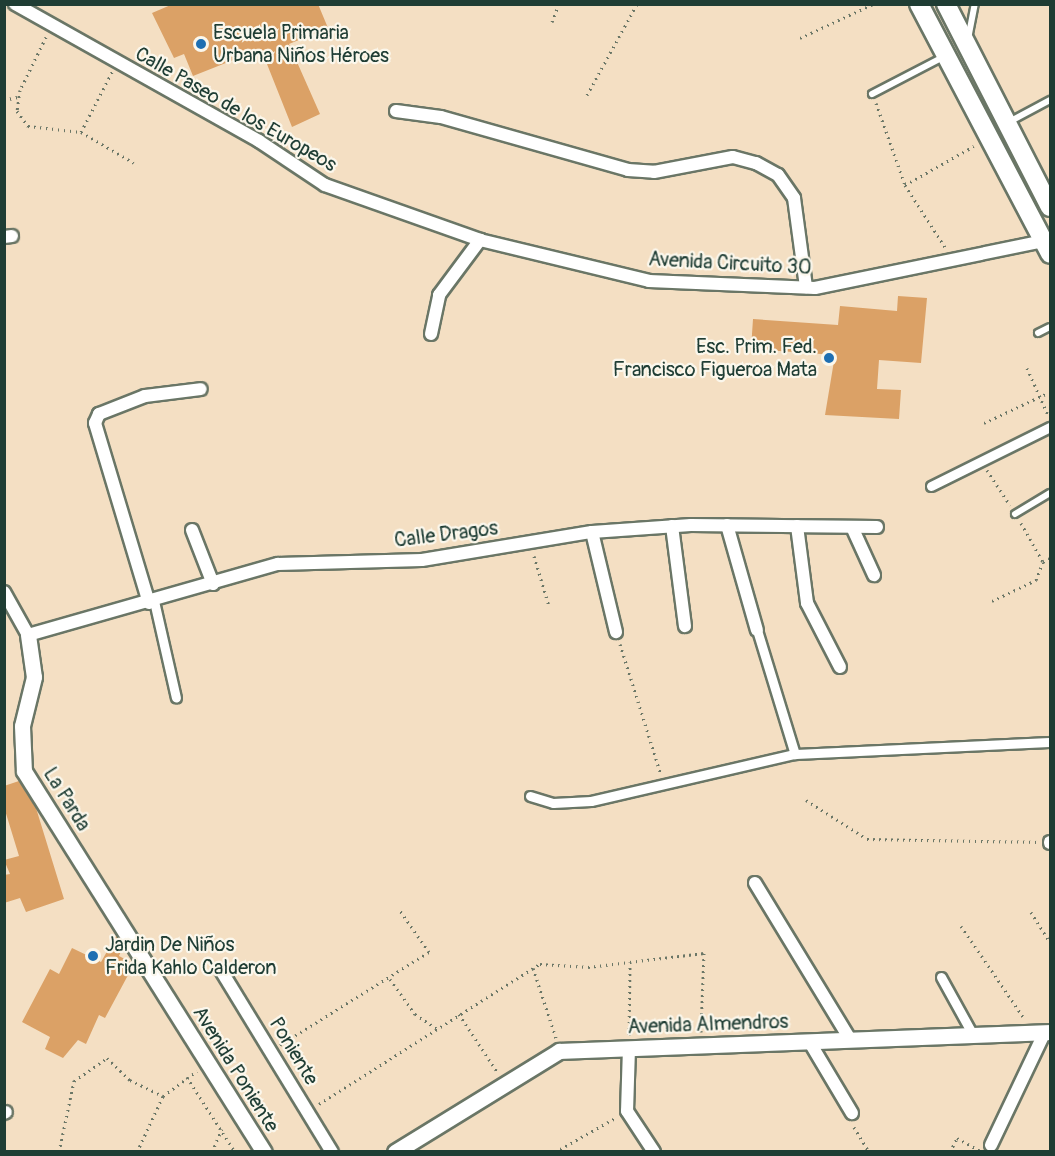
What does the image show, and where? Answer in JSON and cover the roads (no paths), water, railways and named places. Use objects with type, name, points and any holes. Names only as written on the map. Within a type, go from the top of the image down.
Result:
[{"type":"main road","points":[[920,4],[988,139],[1048,245]]},
{"type":"main road","points":[[946,4],[1050,207]]},
{"type":"street","name":"Calle Paseo de los Europeos","points":[[15,4],[259,141],[324,185],[480,240]]},
{"type":"street","points":[[396,111],[441,117],[628,170],[654,172],[733,157],[756,163],[778,175],[794,198],[806,287]]},
{"type":"street","name":"Avenida Circuito 30","points":[[480,240],[649,281],[806,287],[1048,245]]},
{"type":"street","points":[[431,334],[439,295],[480,240]]},
{"type":"street","points":[[176,698],[152,602],[95,423],[99,414],[145,396],[201,389]]},
{"type":"street","points":[[931,486],[1050,427]]},
{"type":"street","points":[[727,525],[795,754]]},
{"type":"street","points":[[672,526],[685,626]]},
{"type":"street","name":"Calle Dragos","points":[[28,635],[152,602],[278,564],[422,560],[592,532],[672,526],[877,527]]},
{"type":"street","points":[[797,526],[807,603],[840,668]]},
{"type":"street","points":[[852,527],[874,575]]},
{"type":"street","points":[[192,531],[213,584]]},
{"type":"street","points":[[592,532],[616,632]]},
{"type":"street","name":"La Parda","points":[[4,592],[28,635],[34,677],[22,726],[24,771],[155,978]]},
{"type":"street","points":[[530,796],[571,804],[795,754],[1050,742]]},
{"type":"street","points":[[755,883],[850,1039]]},
{"type":"street","name":"Poniente","points":[[222,972],[332,1152]]},
{"type":"street","points":[[941,977],[973,1035]]},
{"type":"street","name":"Avenida Poniente","points":[[155,978],[207,1065],[264,1152]]},
{"type":"street","points":[[988,1149],[1043,1032]]},
{"type":"street","name":"Avenida Almendros","points":[[395,1152],[559,1051],[1043,1032]]},
{"type":"street","points":[[809,1041],[852,1113]]},
{"type":"street","points":[[629,1048],[627,1111],[654,1152]]},
{"type":"lane","points":[[967,45],[975,4]]},
{"type":"lane","points":[[872,94],[946,56]]},
{"type":"lane","points":[[1006,124],[1050,100]]},
{"type":"lane","points":[[1038,333],[1050,327]]},
{"type":"lane","points":[[1015,514],[1050,493]]},
{"type":"place","name":"Escuela Primaria Urbana Niños Héroes","points":[[201,44]]},
{"type":"place","name":"Esc. Prim. Fed. Francisco Figueroa Mata","points":[[829,358]]},
{"type":"place","name":"Jardin De Niños Frida Kahlo Calderon","points":[[93,956]]}]
